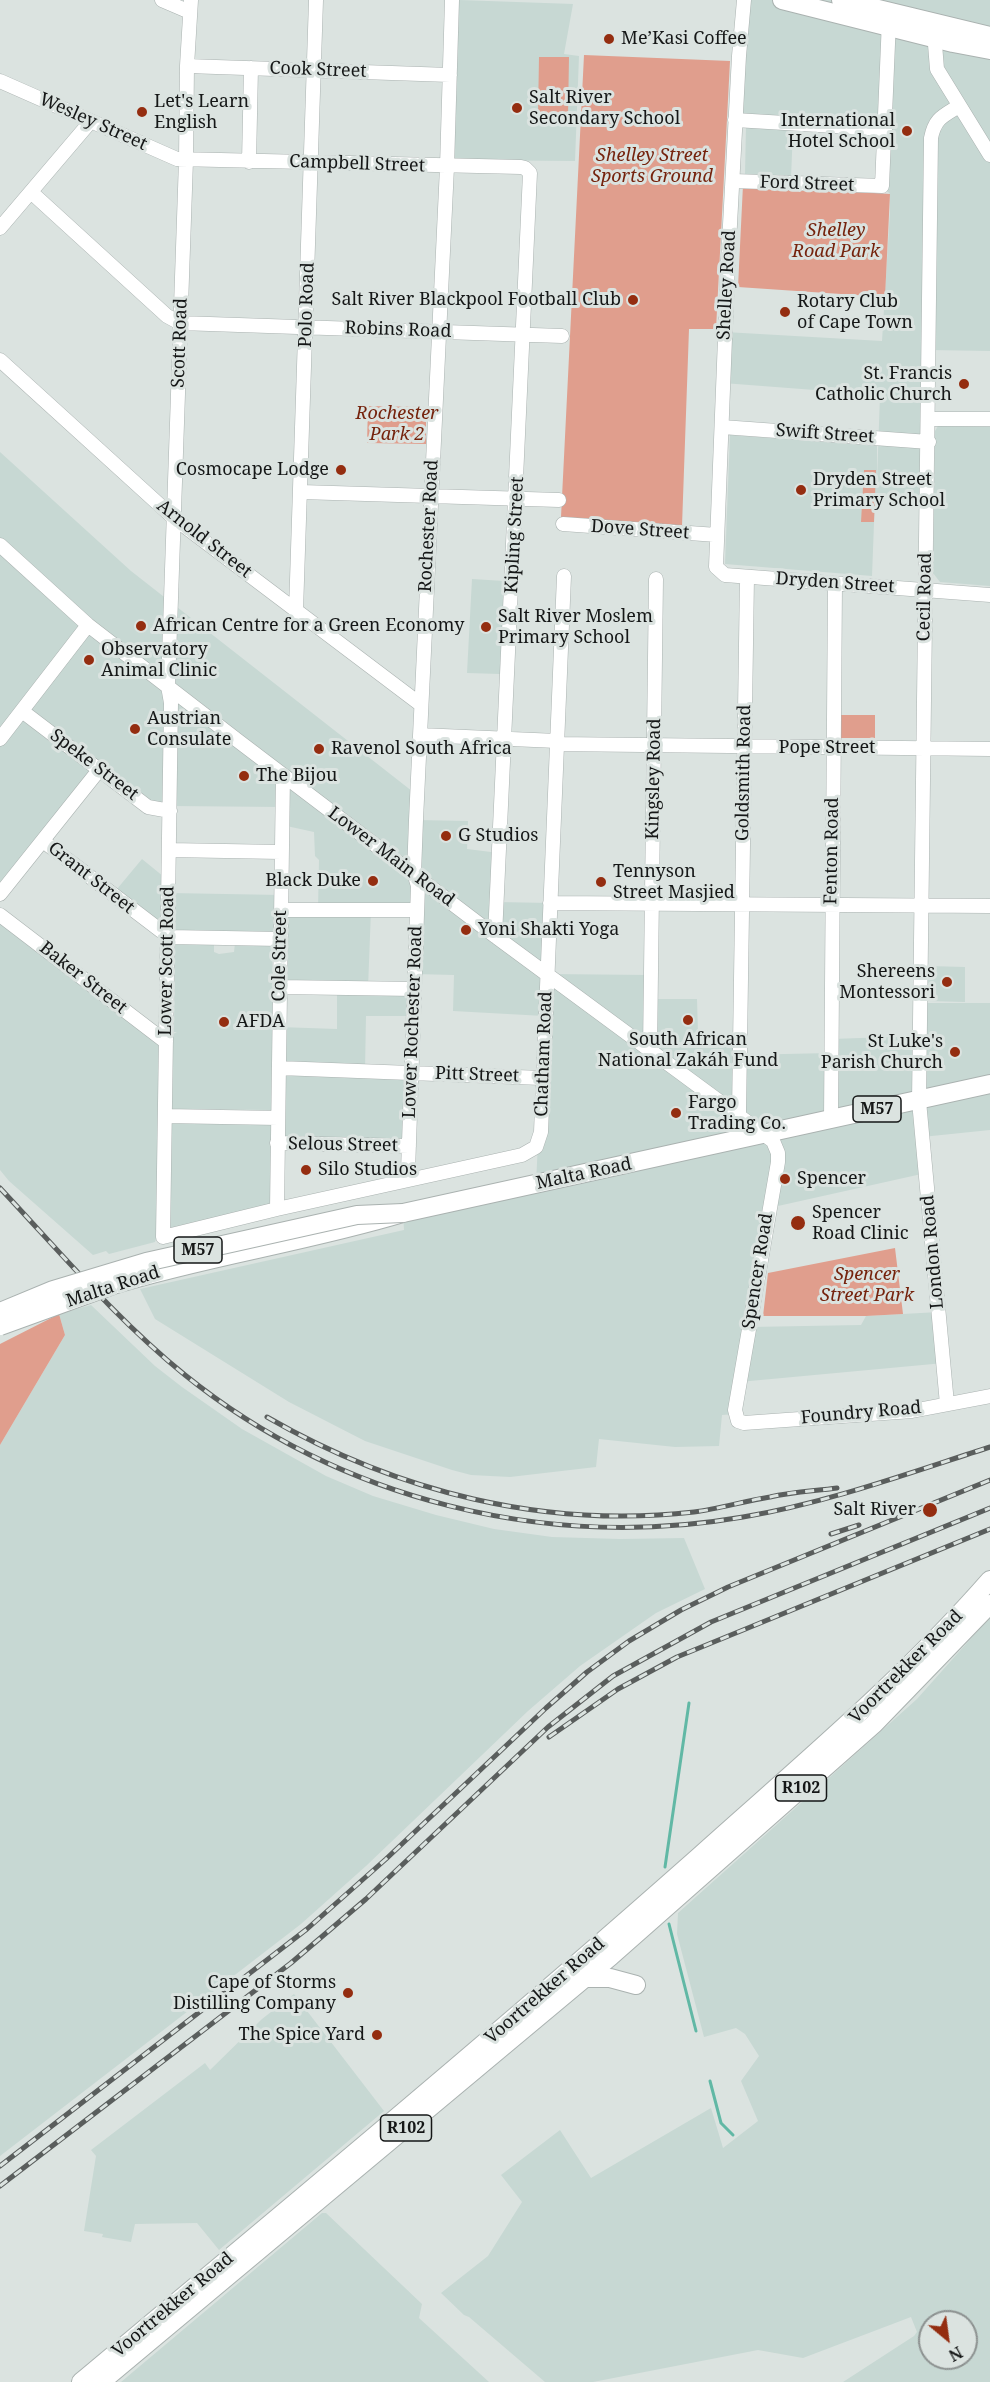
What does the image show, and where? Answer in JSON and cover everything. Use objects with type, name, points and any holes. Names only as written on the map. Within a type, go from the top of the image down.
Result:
[{"type":"main road","points":[[782,0],[889,20],[934,31],[990,50]]},
{"type":"main road","points":[[840,0],[889,20]]},
{"type":"main road","points":[[934,31],[990,36]]},
{"type":"main road","name":"M57","points":[[764,1134],[990,1084]]},
{"type":"main road","name":"Malta Road","points":[[0,1326],[93,1291],[154,1272],[360,1226],[402,1213],[764,1134]]},
{"type":"main road","name":"Malta Road","points":[[0,1312],[53,1290],[146,1262],[357,1215],[402,1213]]},
{"type":"main road","name":"Voortrekker Road","points":[[81,2382],[165,2320],[506,2034],[844,1728],[948,1627],[990,1580]]},
{"type":"main road","name":"Voortrekker Road","points":[[506,2034],[585,1978],[874,1724],[990,1604]]},
{"type":"main road","points":[[585,1978],[610,1978],[636,1985]]},
{"type":"main road","name":"Voortrekker Road","points":[[101,2382],[165,2320]]},
{"type":"street","points":[[162,0],[191,6]]},
{"type":"street","name":"Polo Road","points":[[296,611],[316,0]]},
{"type":"street","name":"Rochester Road","points":[[414,873],[420,704],[447,167],[452,0]]},
{"type":"street","name":"Shelley Road","points":[[718,571],[717,535],[735,120],[744,0]]},
{"type":"street","name":"Scott Road","points":[[168,686],[175,519],[187,66],[191,6]]},
{"type":"street","points":[[735,120],[885,129],[889,20]]},
{"type":"street","points":[[934,31],[937,69],[990,155]]},
{"type":"street","name":"Cook Street","points":[[187,66],[450,75]]},
{"type":"street","points":[[249,162],[252,68]]},
{"type":"street","name":"Wesley Street","points":[[0,81],[177,159],[186,160]]},
{"type":"street","name":"Cecil Road","points":[[919,1101],[931,138],[933,125],[938,119],[959,106]]},
{"type":"street","points":[[0,228],[92,121]]},
{"type":"street","name":"Ford Street","points":[[733,181],[882,186],[885,129]]},
{"type":"street","name":"Campbell Street","points":[[186,160],[521,167],[528,170]]},
{"type":"street","name":"Kipling Street","points":[[495,936],[531,177],[528,170]]},
{"type":"street","points":[[31,192],[167,316],[180,323]]},
{"type":"street","name":"Robins Road","points":[[180,323],[562,336]]},
{"type":"street","name":"Arnold Street","points":[[0,360],[175,519],[420,704]]},
{"type":"street","points":[[929,419],[990,419]]},
{"type":"street","name":"Swift Street","points":[[722,427],[928,442]]},
{"type":"street","points":[[301,492],[559,500]]},
{"type":"street","name":"Dove Street","points":[[563,524],[717,535]]},
{"type":"street","name":"Lower Main Road","points":[[0,545],[88,625],[495,936],[650,1051],[739,1113],[764,1134]]},
{"type":"street","name":"Dryden Street","points":[[718,571],[725,575],[747,577],[990,595]]},
{"type":"street","name":"Chatham Road","points":[[163,1237],[530,1152],[537,1148],[540,1140],[564,576]]},
{"type":"street","name":"Goldsmith Road","points":[[739,1113],[747,577]]},
{"type":"street","name":"Kingsley Road","points":[[650,1051],[656,579]]},
{"type":"street","name":"Fenton Road","points":[[831,1119],[835,584]]},
{"type":"street","points":[[0,739],[88,625]]},
{"type":"street","name":"Lower Scott Road","points":[[163,1237],[169,938],[171,703],[168,686]]},
{"type":"street","name":"Speke Street","points":[[22,711],[148,807],[170,811]]},
{"type":"street","name":"Pope Street","points":[[420,735],[654,746],[990,748]]},
{"type":"street","points":[[0,894],[99,770]]},
{"type":"street","name":"Cole Street","points":[[277,1209],[283,775]]},
{"type":"street","name":"Grant Street","points":[[43,841],[169,938]]},
{"type":"street","points":[[169,850],[281,852]]},
{"type":"street","name":"Lower Rochester Road","points":[[408,1172],[418,886],[414,873]]},
{"type":"street","points":[[550,903],[990,906]]},
{"type":"street","points":[[280,910],[417,910]]},
{"type":"street","name":"Baker Street","points":[[0,915],[166,1042]]},
{"type":"street","points":[[169,938],[280,939]]},
{"type":"street","points":[[280,987],[414,989]]},
{"type":"street","name":"Pitt Street","points":[[279,1068],[542,1078]]},
{"type":"street","name":"London Road","points":[[919,1101],[948,1404]]},
{"type":"street","points":[[165,1116],[278,1118]]},
{"type":"street","name":"Spencer Road","points":[[735,1414],[778,1162],[776,1146],[764,1134]]},
{"type":"street","name":"Selous Street","points":[[277,1143],[409,1146]]},
{"type":"street","name":"Foundry Road","points":[[735,1414],[738,1421],[744,1423],[912,1411],[990,1396]]},
{"type":"shaded area","name":"Salt River Secondary School","points":[[459,0],[573,4],[564,54],[579,56],[575,161],[454,160]]},
{"type":"shaded area","points":[[744,0],[990,0],[990,351],[929,350],[927,497],[875,497],[872,576],[725,564],[730,435],[877,446],[877,481],[880,395],[723,383],[725,332],[882,341],[890,212],[890,194],[882,186],[885,129],[735,120]]},
{"type":"shaded area","points":[[746,126],[793,129],[791,178],[745,175]]},
{"type":"shaded area","points":[[938,426],[990,427],[990,586],[940,582],[933,573],[935,431]]},
{"type":"shaded area","points":[[0,452],[131,571],[417,795],[416,820],[468,821],[467,849],[499,853],[497,902],[550,903],[547,974],[650,975],[651,999],[697,999],[698,1034],[740,1034],[739,1055],[831,1053],[831,1039],[920,1036],[920,1003],[990,1003],[990,1130],[922,1137],[926,1173],[769,1208],[750,1327],[861,1325],[866,1316],[939,1312],[944,1363],[739,1382],[735,1414],[722,1415],[719,1446],[675,1447],[599,1439],[596,1467],[510,1477],[471,1475],[365,1441],[289,1402],[155,1319],[140,1289],[404,1230],[403,1213],[536,1184],[544,1016],[453,1011],[454,975],[414,974],[417,910],[371,910],[368,988],[414,989],[412,1016],[366,1016],[365,1070],[411,1073],[409,1146],[278,1143],[277,1209],[156,1239],[155,1242],[109,1254],[106,1251],[93,1255],[9,1181],[0,1170],[0,915],[166,1042],[165,1116],[278,1118],[279,1027],[337,1029],[337,989],[280,987],[280,939],[169,937],[112,895],[142,859],[169,881],[169,893],[281,895],[281,910],[318,910],[319,860],[315,856],[314,832],[282,825],[281,807],[170,806],[161,810],[99,770],[0,894]]},
{"type":"shaded area","name":"Salt River Moslem Primary School","points":[[472,579],[504,581],[500,674],[467,673]]},
{"type":"shaded area","name":"AFDA","points":[[175,942],[214,944],[214,952],[219,954],[234,952],[235,943],[272,944],[271,1110],[172,1109],[173,1034],[177,1032],[174,1032]]},
{"type":"shaded area","name":"Shereens Montessori","points":[[928,966],[965,967],[965,1002],[928,1001]]},
{"type":"shaded area","points":[[91,1305],[155,1366],[182,1387],[242,1429],[326,1476],[373,1496],[494,1529],[552,1537],[684,1538],[705,1589],[656,1613],[580,1666],[528,1711],[366,1866],[301,1924],[0,2156],[0,1445],[65,1335],[59,1314]]},
{"type":"shaded area","points":[[990,1617],[990,2382],[843,2382],[914,2336],[917,2332],[911,2317],[803,2358],[758,2350],[593,2382],[545,2382],[441,2293],[488,2256],[522,2202],[501,2175],[560,2130],[591,2178],[711,2108],[723,2148],[758,2121],[741,2081],[759,2056],[745,2034],[736,2028],[704,2037],[677,1934],[678,1913],[917,1699]]},
{"type":"shaded area","points":[[294,1994],[384,2111],[219,2250],[197,2223],[135,2224],[131,2242],[84,2231],[96,2156],[91,2150],[205,2063],[210,2070],[262,2019]]},
{"type":"shaded area","points":[[322,2213],[326,2213],[422,2304],[419,2318],[489,2382],[121,2382]]},
{"type":"green space","name":"Shelley Street Sports Ground","points":[[584,55],[730,61],[716,329],[689,329],[682,526],[561,517]]},
{"type":"green space","points":[[539,57],[569,57],[568,116],[538,115]]},
{"type":"green space","name":"Shelley Road Park","points":[[743,185],[890,194],[885,297],[738,287]]},
{"type":"green space","name":"Rochester Park 2","points":[[368,406],[426,407],[426,444],[367,443]]},
{"type":"green space","points":[[864,470],[876,470],[874,522],[861,522]]},
{"type":"green space","points":[[841,715],[875,715],[875,738],[841,738]]},
{"type":"green space","name":"Spencer Street Park","points":[[895,1248],[903,1314],[763,1316],[768,1273]]},
{"type":"green space","points":[[59,1314],[65,1335],[0,1445],[0,1344]]},
{"type":"waterway","points":[[665,1867],[689,1703]]},
{"type":"waterway","points":[[669,1924],[696,2031]]},
{"type":"waterway","points":[[710,2081],[721,2123],[733,2135]]},
{"type":"railway","points":[[0,1188],[136,1332],[185,1375],[245,1418],[310,1455],[378,1484],[449,1506],[521,1520],[595,1527],[669,1526],[743,1517],[806,1504],[868,1487],[990,1447]]},
{"type":"railway","points":[[267,1417],[368,1466],[473,1499],[528,1509],[583,1515],[638,1516],[694,1512],[778,1495],[837,1488]]},
{"type":"railway","points":[[0,2166],[307,1929],[386,1859],[546,1708],[587,1672],[629,1641],[681,1610],[728,1587],[990,1480]]},
{"type":"railway","points":[[0,2186],[291,1963],[366,1899],[548,1727],[613,1676],[711,1622],[990,1508]]},
{"type":"railway","points":[[831,1534],[859,1525]]},
{"type":"railway","points":[[549,1737],[618,1689],[677,1657],[990,1529]]},
{"type":"place","name":"Me’Kasi Coffee","points":[[609,39]]},
{"type":"place","name":"Salt River Secondary School","points":[[517,108]]},
{"type":"place","name":"Let's Learn English","points":[[142,112]]},
{"type":"place","name":"International Hotel School","points":[[907,131]]},
{"type":"place","name":"Salt River Blackpool Football Club","points":[[633,300]]},
{"type":"place","name":"Rotary Club of Cape Town","points":[[785,312]]},
{"type":"place","name":"St. Francis Catholic Church","points":[[964,384]]},
{"type":"place","name":"Cosmocape Lodge","points":[[341,470]]},
{"type":"place","name":"Dryden Street Primary School","points":[[801,490]]},
{"type":"place","name":"African Centre for a Green Economy","points":[[141,626]]},
{"type":"place","name":"Salt River Moslem Primary School","points":[[486,627]]},
{"type":"place","name":"Observatory Animal Clinic","points":[[89,660]]},
{"type":"place","name":"Austrian Consulate","points":[[135,729]]},
{"type":"place","name":"Ravenol South Africa","points":[[319,749]]},
{"type":"place","name":"The Bijou","points":[[244,776]]},
{"type":"place","name":"G Studios","points":[[446,836]]},
{"type":"place","name":"Black Duke","points":[[373,881]]},
{"type":"place","name":"Tennyson Street Masjied","points":[[601,882]]},
{"type":"place","name":"Yoni Shakti Yoga","points":[[466,930]]},
{"type":"place","name":"Shereens Montessori","points":[[947,982]]},
{"type":"place","name":"South African National Zakáh Fund","points":[[688,1020]]},
{"type":"place","name":"AFDA","points":[[224,1022]]},
{"type":"place","name":"St Luke's Parish Church","points":[[955,1052]]},
{"type":"place","name":"Fargo Trading Co.","points":[[676,1113]]},
{"type":"place","name":"Silo Studios","points":[[306,1170]]},
{"type":"place","name":"Spencer","points":[[785,1179]]},
{"type":"place","name":"Spencer Road Clinic","points":[[798,1223]]},
{"type":"place","name":"Salt River","points":[[930,1510]]},
{"type":"place","name":"Cape of Storms Distilling Company","points":[[348,1993]]},
{"type":"place","name":"The Spice Yard","points":[[377,2035]]}]
